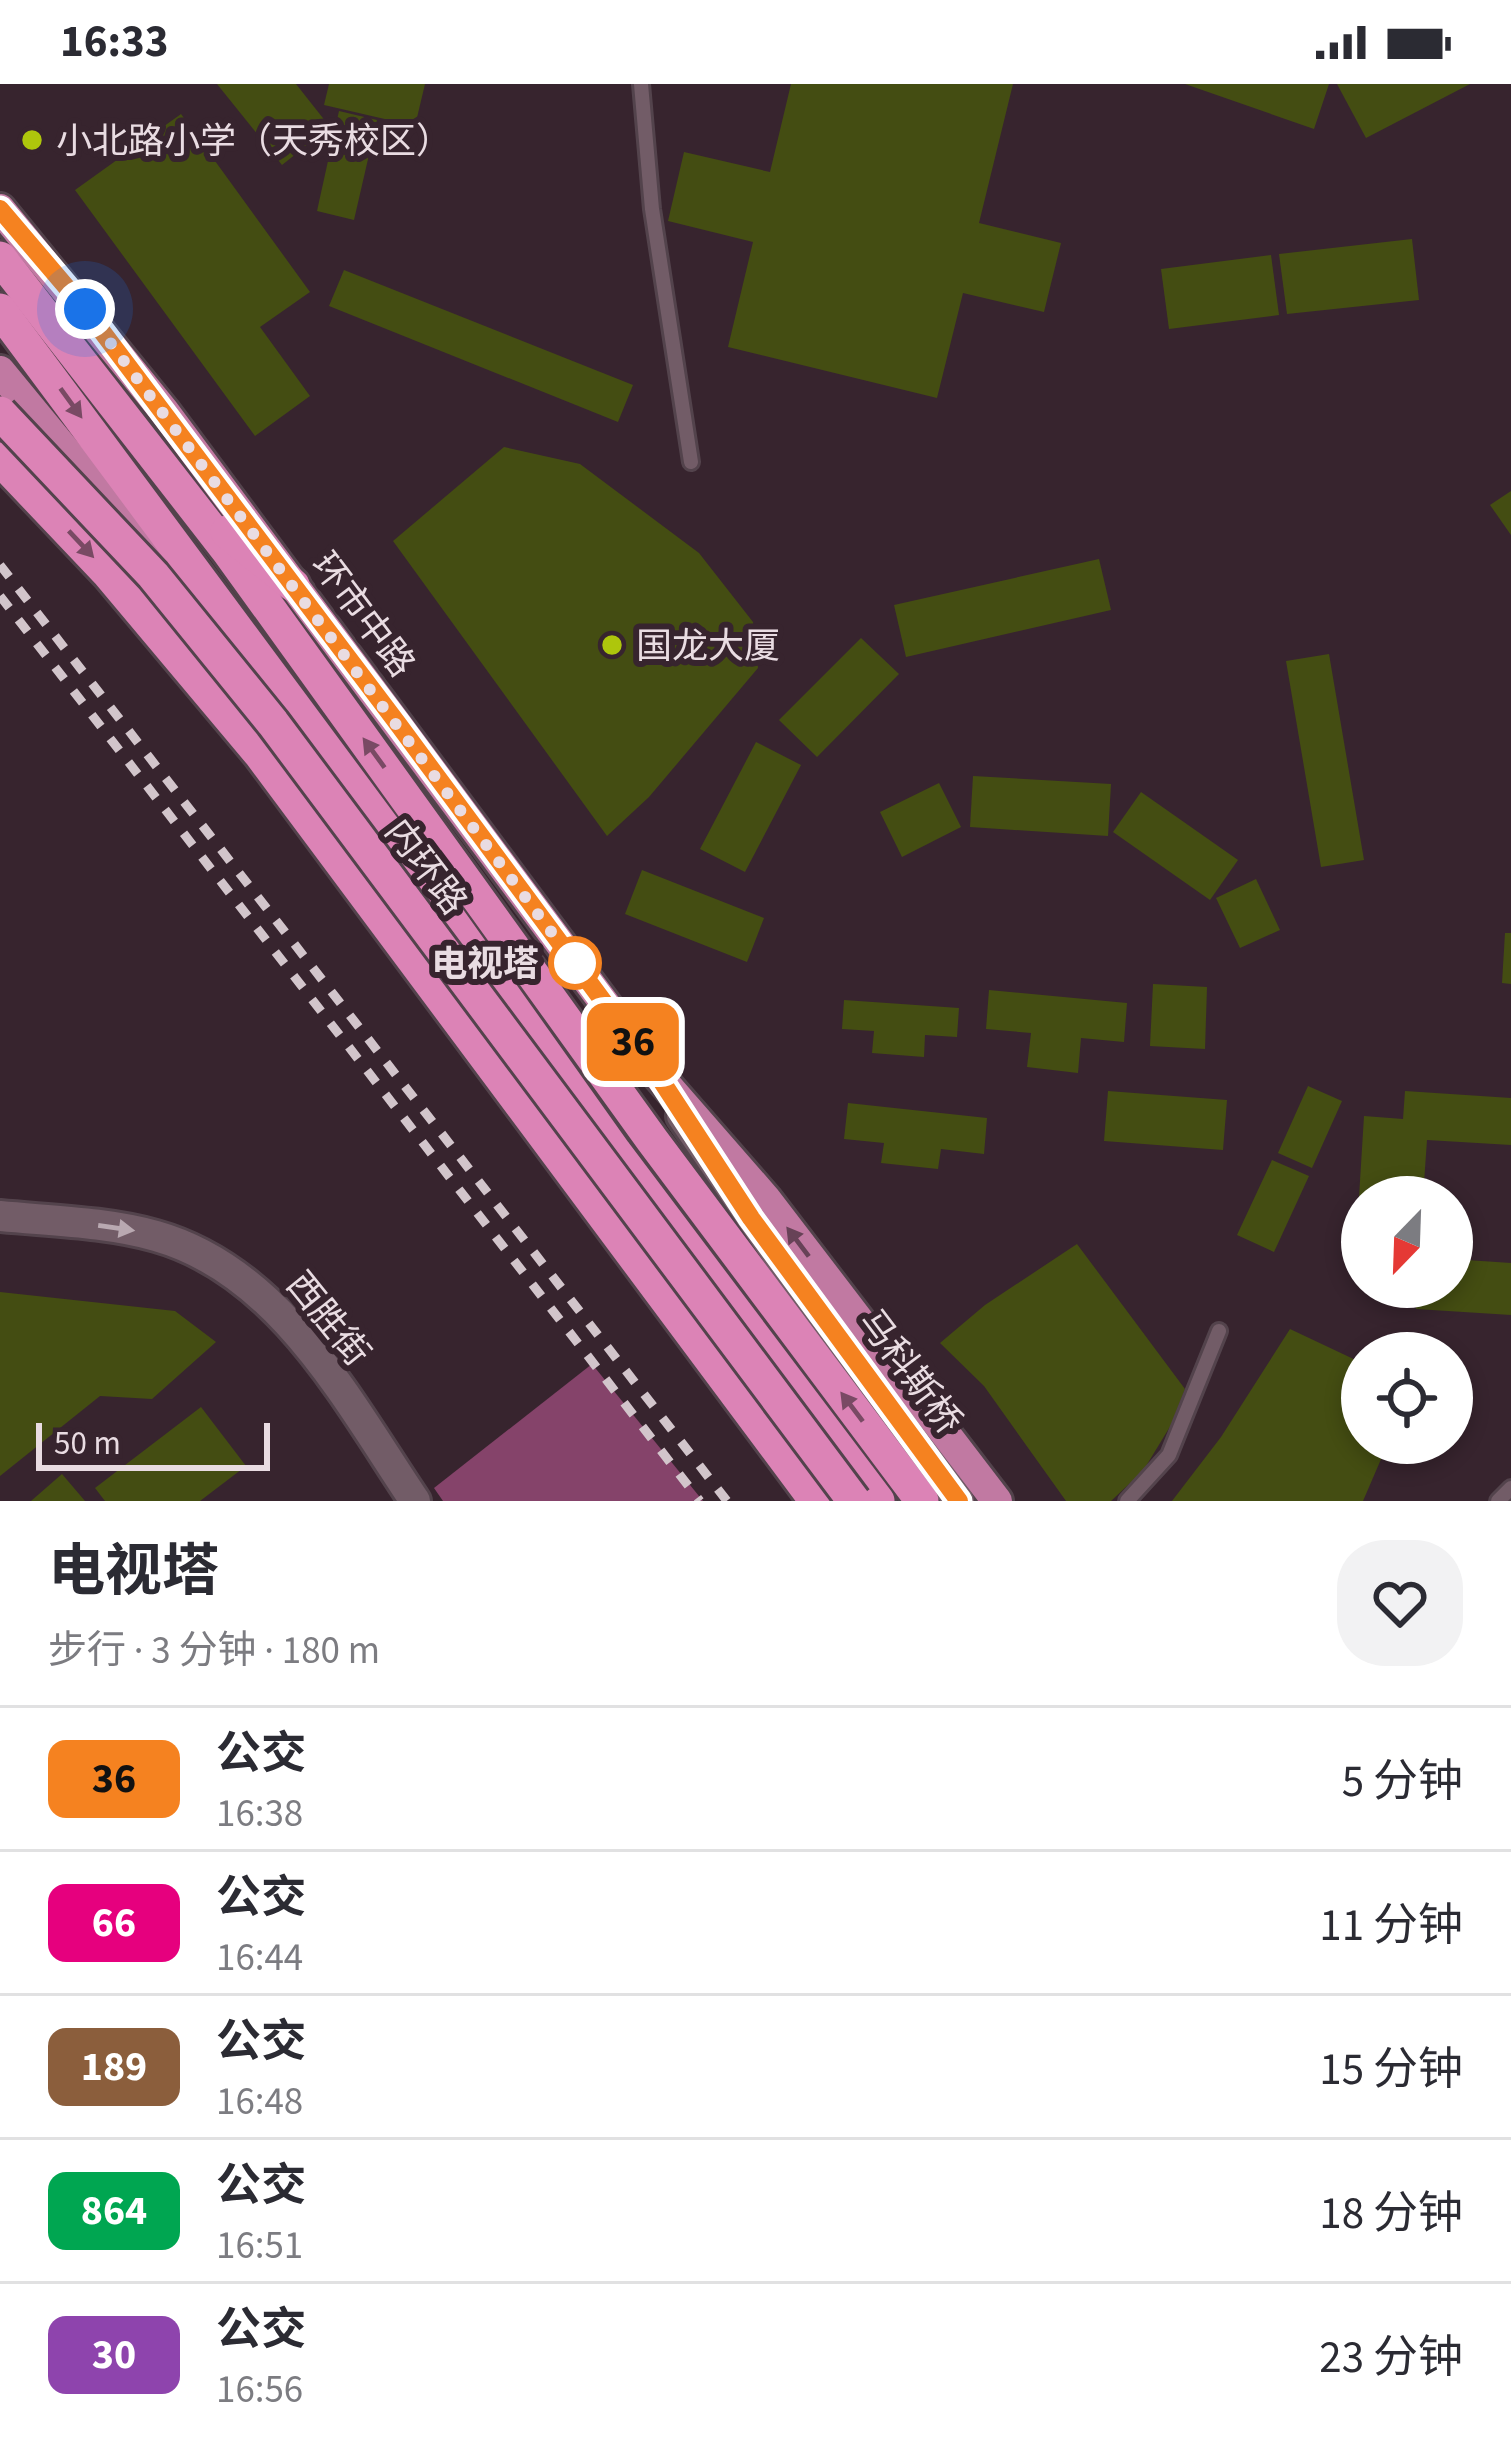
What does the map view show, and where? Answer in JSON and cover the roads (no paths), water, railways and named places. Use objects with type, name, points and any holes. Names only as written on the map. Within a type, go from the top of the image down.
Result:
[{"type":"highway","name":"环市中路","points":[[0,258],[189,500],[652,1141],[922,1501]]},
{"type":"highway","points":[[0,310],[400,849],[615,1152],[878,1501]]},
{"type":"highway","name":"内环路","points":[[0,413],[140,561],[272,724],[854,1501]]},
{"type":"highway","name":"内环路","points":[[0,459],[108,573],[260,754],[816,1501]]},
{"type":"highway","points":[[189,500],[293,585]]},
{"type":"highway","points":[[138,539],[163,605],[834,1501]]},
{"type":"highway","points":[[397,914],[400,849]]},
{"type":"main road","name":"环市中路","points":[[0,209],[85,309],[657,1074],[766,1199],[997,1501]]},
{"type":"main road","points":[[0,370],[138,539],[242,636]]},
{"type":"street","name":"马科斯桥","points":[[657,1074],[800,1288],[959,1501]]},
{"type":"street","name":"西胜街","points":[[0,1216],[124,1228],[191,1248],[223,1264],[287,1322],[415,1501]]},
{"type":"lane","points":[[641,84],[652,209],[691,461]]},
{"type":"lane","points":[[1126,1501],[1169,1455],[1219,1331]]},
{"type":"lane","points":[[1498,1501],[1511,1488]]},
{"type":"railway","points":[[0,565],[727,1501]]},
{"type":"railway","points":[[0,596],[700,1501]]},
{"type":"place","name":"小北路小学（天秀校区）","points":[[32,140]]},
{"type":"place","name":"国龙大厦","points":[[612,645]]},
{"type":"place","name":"电视塔","points":[[575,963]]}]
